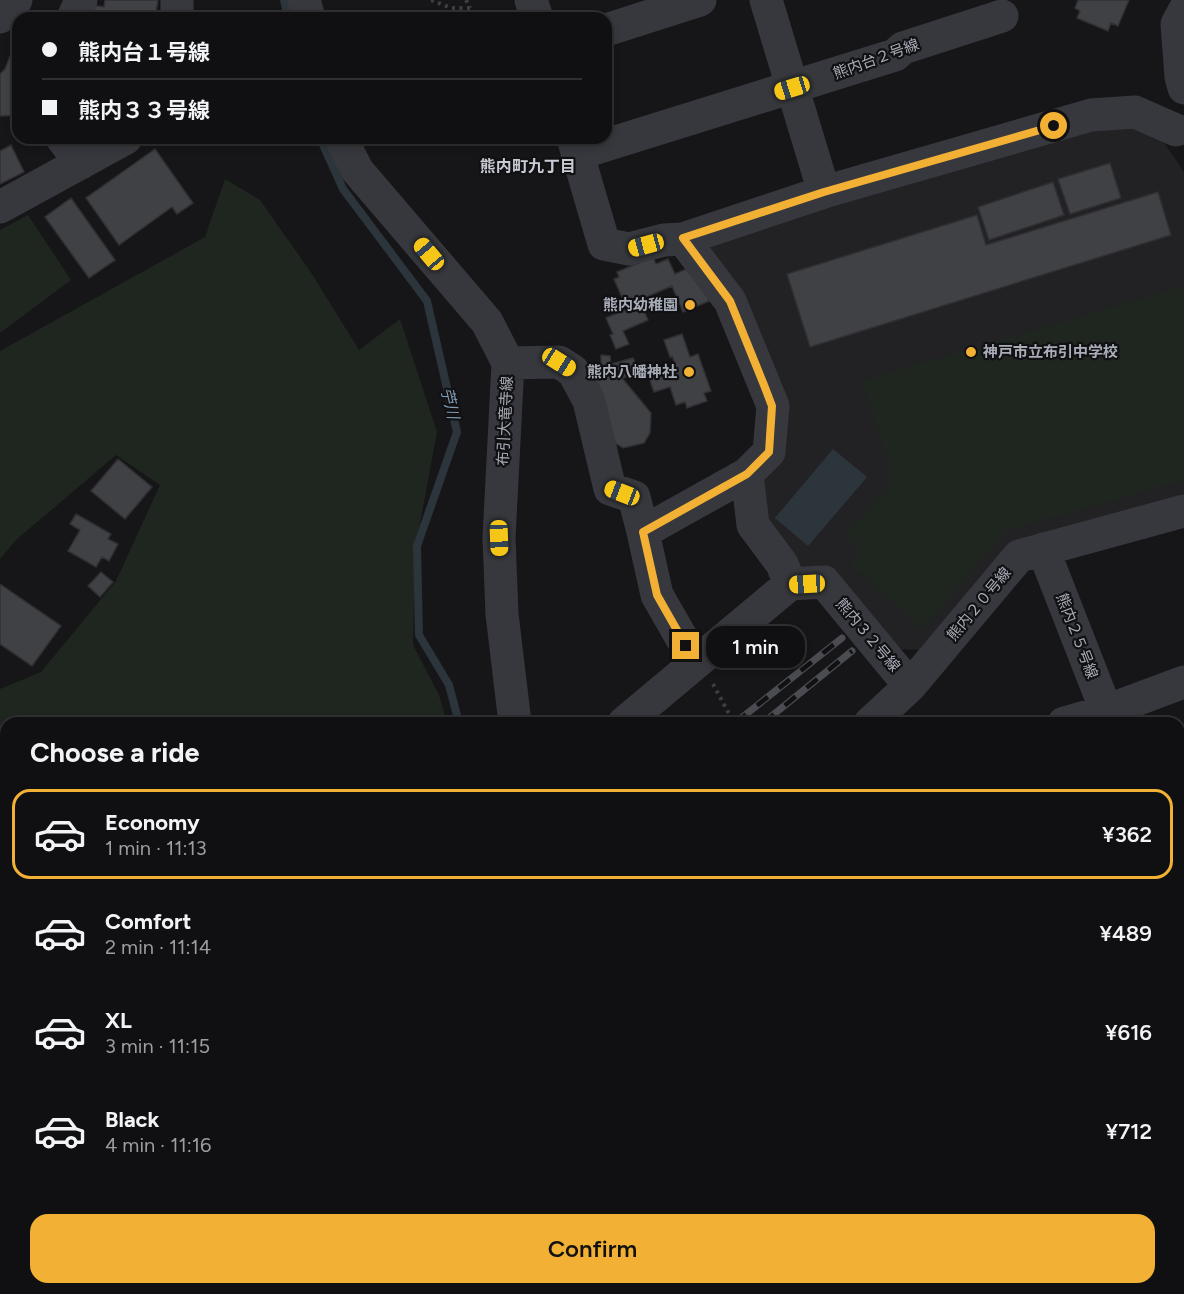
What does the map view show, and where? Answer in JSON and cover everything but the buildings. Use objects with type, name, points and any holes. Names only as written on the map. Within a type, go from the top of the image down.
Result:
[{"type":"street","points":[[0,17],[16,0]]},
{"type":"street","points":[[612,28],[700,0]]},
{"type":"street","points":[[766,0],[824,192]]},
{"type":"street","points":[[1184,10],[1177,24],[1180,77],[1184,88]]},
{"type":"street","name":"熊内台２号線","points":[[612,136],[792,88],[895,55],[903,48],[999,24]]},
{"type":"street","points":[[575,146],[604,244],[629,249],[664,240],[683,238],[824,192],[1091,115],[1136,112],[1181,134]]},
{"type":"street","points":[[0,207],[71,151],[101,144]]},
{"type":"street","name":"布引大竜寺線","points":[[344,144],[357,170],[486,322],[508,363],[499,538],[502,614],[514,717]]},
{"type":"street","points":[[643,532],[747,474],[769,452],[772,406],[730,301],[683,238]]},
{"type":"street","points":[[508,363],[559,362],[573,371],[590,401],[610,489],[634,497],[657,595],[705,674]]},
{"type":"street","points":[[634,717],[705,674],[790,584],[782,564],[753,525],[747,474]]},
{"type":"street","name":"熊内２０号線","points":[[876,717],[910,686],[1019,556],[1184,511]]},
{"type":"street","name":"熊内２５号線","points":[[1043,549],[1109,717]]},
{"type":"street","name":"熊内３２号線","points":[[790,584],[824,582],[910,686]]},
{"type":"street","points":[[1109,717],[1184,682]]},
{"type":"path","points":[[431,0],[451,8],[470,8]]},
{"type":"path","points":[[466,0],[472,12]]},
{"type":"path","points":[[705,674],[731,717]]},
{"type":"shaded area","name":"神戸市立布引中学校","points":[[1138,123],[1161,138],[1184,172],[1184,496],[1012,542],[926,650],[892,649],[793,569],[759,524],[753,480],[776,453],[705,259],[710,243],[1062,133]]},
{"type":"shaded area","points":[[225,179],[260,200],[312,274],[359,350],[400,319],[437,432],[415,550],[413,645],[439,695],[445,717],[0,717],[0,689],[41,672],[116,581],[160,485],[116,455],[16,540],[0,559],[0,351],[205,237]]},
{"type":"shaded area","points":[[28,215],[71,280],[0,333],[0,230]]},
{"type":"shaded area","points":[[1184,286],[1184,480],[1006,531],[923,629],[849,563],[861,552],[845,535],[890,485],[890,464],[861,381]]},
{"type":"shaded area","points":[[833,449],[867,477],[808,546],[775,518]]},
{"type":"waterway","name":"苧川","points":[[284,0],[287,12]]},
{"type":"waterway","name":"苧川","points":[[323,144],[343,189],[427,301],[457,432],[417,546],[419,635],[449,685],[457,717]]},
{"type":"railway","points":[[743,717],[842,638]]},
{"type":"railway","points":[[770,717],[852,651]]},
{"type":"place","name":"熊内幼稚園","points":[[690,305]]},
{"type":"place","name":"神戸市立布引中学校","points":[[971,352]]},
{"type":"place","name":"熊内八幡神社","points":[[689,372]]},
{"type":"district","name":"熊内町九丁目","points":[[528,166]]},
{"type":"route","points":[[686,646],[657,595],[643,532],[747,474],[769,452],[772,406],[730,301],[683,238],[824,192],[1054,126]]}]
